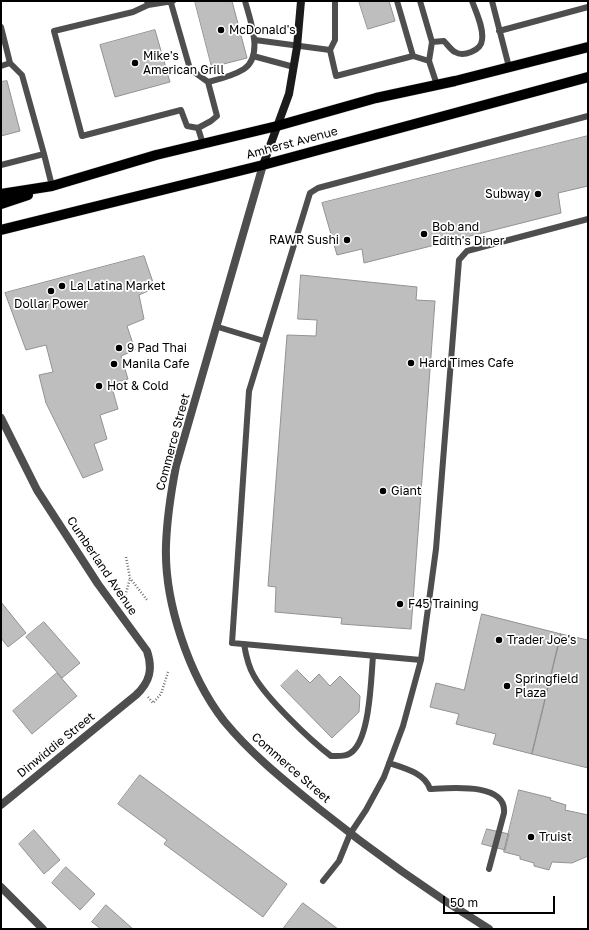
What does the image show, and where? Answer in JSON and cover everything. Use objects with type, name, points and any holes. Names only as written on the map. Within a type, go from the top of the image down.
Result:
[{"type":"main road","name":"Commerce Street","points":[[263,164],[289,94],[297,46],[301,1]]},
{"type":"main road","name":"Amherst Avenue","points":[[1,194],[52,186],[156,155],[277,126],[376,98],[436,85],[588,47]]},
{"type":"main road","name":"Amherst Avenue","points":[[1,230],[263,164],[588,77]]},
{"type":"main road","points":[[1,204],[52,186]]},
{"type":"street","name":"Commerce Street","points":[[263,164],[218,327],[176,466],[169,504],[166,546],[174,612],[188,656],[203,686],[224,720],[269,767],[350,834],[404,874],[489,929]]},
{"type":"street","name":"Cumberland Avenue","points":[[1,418],[37,490],[119,614],[147,651],[150,661],[149,678],[141,690],[108,718]]},
{"type":"street","name":"Dinwiddie Street","points":[[1,805],[108,718]]},
{"type":"street","points":[[1,886],[42,929]]},
{"type":"lane","points":[[208,82],[235,74],[246,68],[253,56],[255,40],[245,1]]},
{"type":"lane","points":[[335,1],[335,40],[330,50],[336,76],[413,56],[429,61]]},
{"type":"lane","points":[[398,1],[413,56]]},
{"type":"lane","points":[[420,1],[432,42],[429,61],[436,85]]},
{"type":"lane","points":[[432,42],[444,41],[454,52],[459,54],[468,53],[480,46],[482,34],[472,1]]},
{"type":"lane","points":[[492,1],[509,67]]},
{"type":"lane","points":[[172,2],[190,69],[208,82],[217,116],[198,128],[187,126],[181,110],[82,136],[54,31],[133,12],[148,3],[172,2]]},
{"type":"lane","points":[[499,31],[588,7]]},
{"type":"lane","points":[[1,27],[10,63],[22,75],[52,186]]},
{"type":"lane","points":[[255,40],[330,50]]},
{"type":"lane","points":[[253,56],[294,67]]},
{"type":"lane","points":[[1,66],[10,63]]},
{"type":"lane","points":[[421,660],[232,643],[249,391],[264,341],[310,193],[318,188],[588,116]]},
{"type":"lane","points":[[198,128],[203,144]]},
{"type":"lane","points":[[1,165],[44,154]]},
{"type":"lane","points":[[323,881],[339,861],[350,834],[366,810],[384,777],[403,726],[421,660],[436,549],[459,260],[467,250],[588,220]]},
{"type":"lane","points":[[218,327],[264,341]]},
{"type":"lane","points":[[244,644],[246,660],[254,677],[268,695],[322,749],[331,756],[345,756],[354,750],[360,741],[370,696],[373,656]]},
{"type":"lane","points":[[389,763],[416,773],[429,784],[430,790],[474,788],[502,800],[504,813],[489,869]]},
{"type":"path","points":[[126,557],[130,578],[147,600]]},
{"type":"path","points":[[119,614],[130,578]]},
{"type":"path","points":[[141,690],[153,703],[161,694],[168,672]]},
{"type":"building","name":"McDonald's","points":[[195,1],[232,1],[247,58],[212,67]]},
{"type":"building","points":[[359,1],[389,1],[395,21],[368,29]]},
{"type":"building","name":"Mike's American Grill","points":[[155,30],[170,82],[115,97],[100,45]]},
{"type":"building","points":[[7,81],[20,131],[1,136],[1,82]]},
{"type":"building","points":[[588,136],[588,186],[558,193],[561,213],[364,263],[362,249],[337,255],[322,203]]},
{"type":"building","points":[[144,256],[155,288],[139,295],[144,319],[127,326],[135,350],[121,356],[128,379],[111,384],[118,409],[100,415],[107,439],[94,444],[103,470],[83,478],[46,403],[39,375],[53,372],[46,345],[26,350],[5,293]]},
{"type":"building","points":[[301,275],[417,287],[416,300],[435,301],[411,629],[341,624],[342,618],[275,612],[276,587],[268,586],[287,335],[316,336],[317,320],[298,319]]},
{"type":"building","points":[[1,602],[26,633],[8,647],[1,638]]},
{"type":"building","name":"Springfield Plaza","points":[[482,614],[561,634],[532,754],[493,744],[496,734],[456,724],[459,714],[430,707],[436,683],[464,690]]},
{"type":"building","points":[[44,622],[80,663],[62,678],[26,637]]},
{"type":"building","name":"Springfield Plaza","points":[[561,634],[588,640],[588,768],[532,754]]},
{"type":"building","points":[[297,670],[310,683],[319,674],[330,686],[340,676],[360,696],[359,712],[332,738],[281,686]]},
{"type":"building","points":[[57,673],[77,696],[32,734],[13,711]]},
{"type":"building","points":[[140,775],[287,884],[263,917],[164,844],[167,840],[118,804]]},
{"type":"building","points":[[519,790],[551,798],[550,800],[566,805],[565,810],[588,815],[588,856],[572,863],[552,862],[549,870],[534,866],[534,863],[520,859],[520,856],[504,852]]},
{"type":"building","points":[[487,829],[509,834],[505,850],[482,844]]},
{"type":"building","points":[[34,830],[60,860],[44,874],[19,844]]},
{"type":"building","points":[[66,867],[95,894],[80,910],[52,883]]},
{"type":"building","points":[[303,903],[338,929],[283,929]]},
{"type":"building","points":[[106,905],[133,929],[101,929],[92,922]]},
{"type":"place","name":"McDonald's","points":[[221,30]]},
{"type":"place","name":"Mike's American Grill","points":[[135,63]]},
{"type":"place","name":"Subway","points":[[538,194]]},
{"type":"place","name":"Bob and Edith's Diner","points":[[424,234]]},
{"type":"place","name":"RAWR Sushi","points":[[347,240]]},
{"type":"place","name":"La Latina Market","points":[[62,286]]},
{"type":"place","name":"Dollar Power","points":[[51,291]]},
{"type":"place","name":"9 Pad Thai","points":[[119,348]]},
{"type":"place","name":"Hard Times Cafe","points":[[411,363]]},
{"type":"place","name":"Manila Cafe","points":[[114,364]]},
{"type":"place","name":"Hot & Cold","points":[[99,386]]},
{"type":"place","name":"Giant","points":[[383,491]]},
{"type":"place","name":"F45 Training","points":[[400,604]]},
{"type":"place","name":"Trader Joe's","points":[[499,640]]},
{"type":"place","name":"Springfield Plaza","points":[[507,686]]},
{"type":"place","name":"Truist","points":[[531,837]]}]
